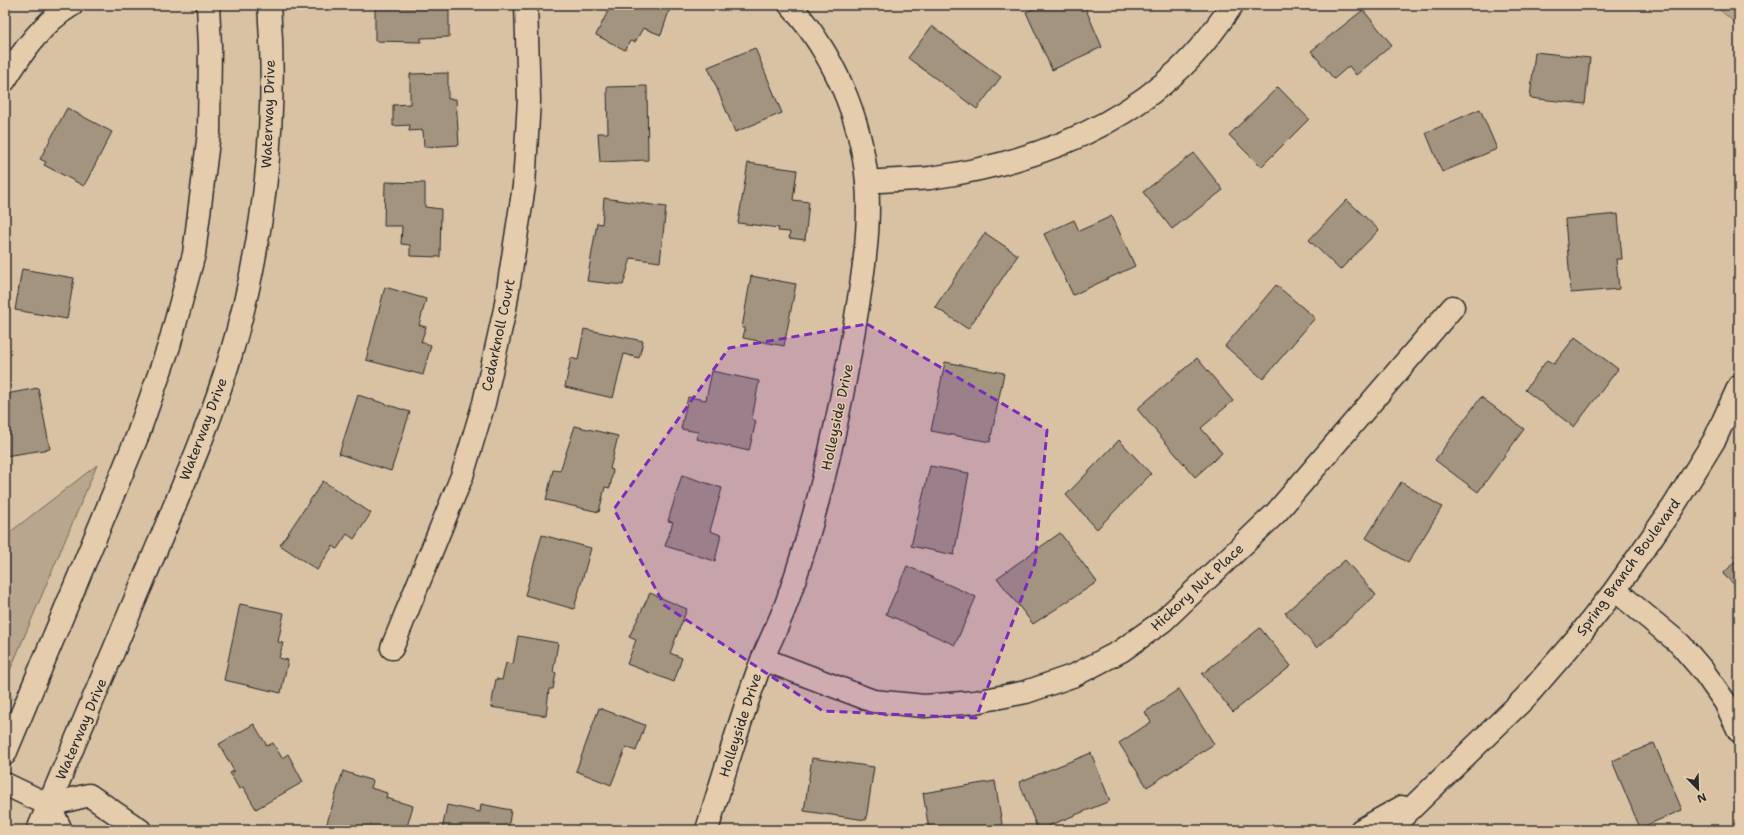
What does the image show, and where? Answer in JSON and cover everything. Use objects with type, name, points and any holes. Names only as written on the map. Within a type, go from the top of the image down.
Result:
[{"type":"street","points":[[5,80],[38,33],[72,5]]},
{"type":"street","points":[[5,754],[137,437],[169,346],[194,254],[209,133],[210,46],[208,5]]},
{"type":"street","name":"Waterway Drive","points":[[38,830],[204,433],[231,353],[252,272],[265,188],[270,116],[269,5]]},
{"type":"street","name":"Cedarknoll Court","points":[[392,648],[462,476],[484,403],[506,309],[524,186],[529,100],[526,5]]},
{"type":"street","name":"Holleyside Drive","points":[[708,830],[736,732],[763,659],[789,597],[818,499],[845,385],[859,298],[867,226],[867,182],[861,144],[851,108],[832,65],[808,25],[790,5]]},
{"type":"street","points":[[867,182],[930,178],[991,166],[1052,148],[1096,129],[1141,102],[1181,68],[1216,29],[1232,5]]},
{"type":"street","name":"Hickory Nut Place","points":[[763,659],[873,701],[924,706],[976,702],[1026,692],[1075,675],[1121,651],[1163,621],[1276,513],[1453,307]]},
{"type":"street","name":"Spring Branch Boulevard","points":[[1389,830],[1422,796],[1525,698],[1578,637],[1615,590],[1673,507],[1711,445],[1739,386]]},
{"type":"street","points":[[1615,590],[1680,644],[1704,672],[1721,696],[1739,731]]},
{"type":"street","points":[[5,784],[49,804],[89,795],[140,830]]},
{"type":"street","name":"Spring Branch Boulevard","points":[[1361,830],[1422,796]]},
{"type":"street","points":[[49,804],[61,830]]},
{"type":"highlighted area","points":[[867,324],[1047,430],[1035,563],[976,718],[823,711],[664,605],[614,509],[729,348]]},
{"type":"shaded area","points":[[1714,5],[1739,5],[1739,26]]},
{"type":"shaded area","points":[[97,465],[5,682],[5,536]]},
{"type":"shaded area","points":[[5,689],[14,695],[5,717]]},
{"type":"building","points":[[375,5],[449,5],[449,37],[421,38],[421,42],[375,41]]},
{"type":"building","points":[[611,5],[671,5],[661,35],[643,28],[635,42],[630,41],[625,50],[596,35]]},
{"type":"building","points":[[880,5],[889,5],[883,9]]},
{"type":"building","points":[[1043,5],[1084,5],[1102,47],[1052,70],[1026,12]]},
{"type":"building","points":[[1363,10],[1392,45],[1356,75],[1349,66],[1334,79],[1311,51]]},
{"type":"building","points":[[932,26],[1001,77],[977,109],[908,58]]},
{"type":"building","points":[[755,48],[782,113],[735,132],[708,67]]},
{"type":"building","points":[[1535,52],[1590,58],[1585,104],[1530,98]]},
{"type":"building","points":[[448,73],[448,99],[456,99],[459,145],[424,147],[423,130],[409,131],[410,125],[393,126],[393,105],[410,104],[410,74]]},
{"type":"building","points":[[647,86],[648,160],[600,162],[598,133],[608,133],[607,87]]},
{"type":"building","points":[[1278,87],[1309,119],[1261,167],[1229,135]]},
{"type":"building","points":[[67,108],[112,132],[84,186],[44,165],[46,162],[40,159]]},
{"type":"building","points":[[1480,109],[1497,149],[1442,172],[1426,133]]},
{"type":"building","points":[[1194,153],[1223,190],[1172,229],[1143,192]]},
{"type":"building","points":[[748,163],[797,170],[793,200],[809,202],[805,240],[789,238],[790,232],[778,231],[779,228],[738,223]]},
{"type":"building","points":[[385,182],[425,183],[425,207],[441,209],[440,257],[410,256],[410,245],[401,244],[402,226],[384,226]]},
{"type":"building","points":[[604,198],[666,207],[660,262],[631,258],[623,285],[587,281],[597,223],[602,224]]},
{"type":"building","points":[[1347,200],[1379,230],[1340,270],[1309,240]]},
{"type":"building","points":[[1618,214],[1622,259],[1616,259],[1619,289],[1571,293],[1565,219]]},
{"type":"building","points":[[1112,216],[1135,266],[1073,295],[1044,234],[1074,220],[1079,231]]},
{"type":"building","points":[[985,233],[1018,255],[968,329],[935,307]]},
{"type":"building","points":[[22,269],[74,278],[67,319],[15,310]]},
{"type":"building","points":[[751,276],[796,284],[784,346],[743,338],[745,328],[742,328]]},
{"type":"building","points":[[1276,285],[1315,318],[1263,379],[1225,346]]},
{"type":"building","points":[[385,287],[426,299],[419,325],[426,327],[421,342],[431,345],[423,375],[366,360]]},
{"type":"building","points":[[584,329],[643,341],[639,358],[624,354],[613,398],[565,387],[571,358],[578,360]]},
{"type":"building","points":[[1575,337],[1618,369],[1574,427],[1525,390],[1547,360],[1554,364]]},
{"type":"building","points":[[1197,358],[1233,401],[1201,428],[1222,453],[1195,477],[1137,409]]},
{"type":"building","points":[[945,362],[1004,373],[990,442],[931,431]]},
{"type":"building","points":[[712,371],[759,381],[752,419],[756,421],[749,451],[696,439],[698,432],[681,429],[688,397],[706,400]]},
{"type":"building","points":[[38,388],[50,449],[5,456],[5,391],[6,394]]},
{"type":"building","points":[[358,395],[410,412],[391,471],[339,454]]},
{"type":"building","points":[[1481,397],[1524,429],[1478,492],[1435,460]]},
{"type":"building","points":[[575,426],[618,436],[610,469],[613,470],[610,488],[605,487],[599,512],[546,500],[553,470],[560,471]]},
{"type":"building","points":[[1119,440],[1151,474],[1097,529],[1066,495]]},
{"type":"building","points":[[930,466],[969,473],[954,555],[911,546]]},
{"type":"building","points":[[682,475],[722,488],[710,531],[721,535],[715,561],[665,546],[673,522],[668,521]]},
{"type":"building","points":[[323,481],[371,513],[354,539],[347,534],[337,549],[333,546],[317,570],[280,545]]},
{"type":"building","points":[[1401,482],[1442,507],[1408,563],[1366,538]]},
{"type":"building","points":[[1060,533],[1097,582],[1033,624],[997,578]]},
{"type":"building","points":[[542,535],[591,548],[574,609],[525,595]]},
{"type":"building","points":[[1739,557],[1739,589],[1723,574]]},
{"type":"building","points":[[1345,560],[1376,595],[1317,648],[1285,613]]},
{"type":"building","points":[[907,566],[976,597],[955,645],[886,614]]},
{"type":"building","points":[[650,593],[687,609],[670,653],[682,658],[674,682],[627,664],[636,640],[629,637]]},
{"type":"building","points":[[240,604],[284,613],[278,642],[283,643],[279,658],[288,660],[281,693],[224,680]]},
{"type":"building","points":[[1260,628],[1291,666],[1233,712],[1202,674]]},
{"type":"building","points":[[518,636],[558,643],[553,672],[556,673],[553,689],[549,689],[546,716],[491,707],[496,679],[502,680],[506,663],[513,664]]},
{"type":"building","points":[[1179,689],[1214,744],[1147,787],[1119,743],[1151,722],[1145,712]]},
{"type":"building","points":[[599,708],[645,725],[636,751],[626,747],[611,785],[576,771]]},
{"type":"building","points":[[254,724],[267,746],[273,743],[282,758],[288,754],[303,782],[256,809],[243,787],[239,789],[230,773],[234,771],[219,744]]},
{"type":"building","points":[[1654,743],[1682,810],[1640,828],[1612,761]]},
{"type":"building","points":[[1091,753],[1110,801],[1038,830],[1019,782]]},
{"type":"building","points":[[812,758],[874,767],[866,820],[804,811]]},
{"type":"building","points":[[343,771],[373,781],[371,788],[387,793],[386,798],[413,806],[406,830],[339,830],[326,826]]},
{"type":"building","points":[[995,781],[1003,830],[929,830],[923,793]]},
{"type":"building","points":[[481,804],[511,810],[508,830],[442,830],[447,805],[480,812]]},
{"type":"building","points":[[548,827],[559,830],[547,830]]}]
